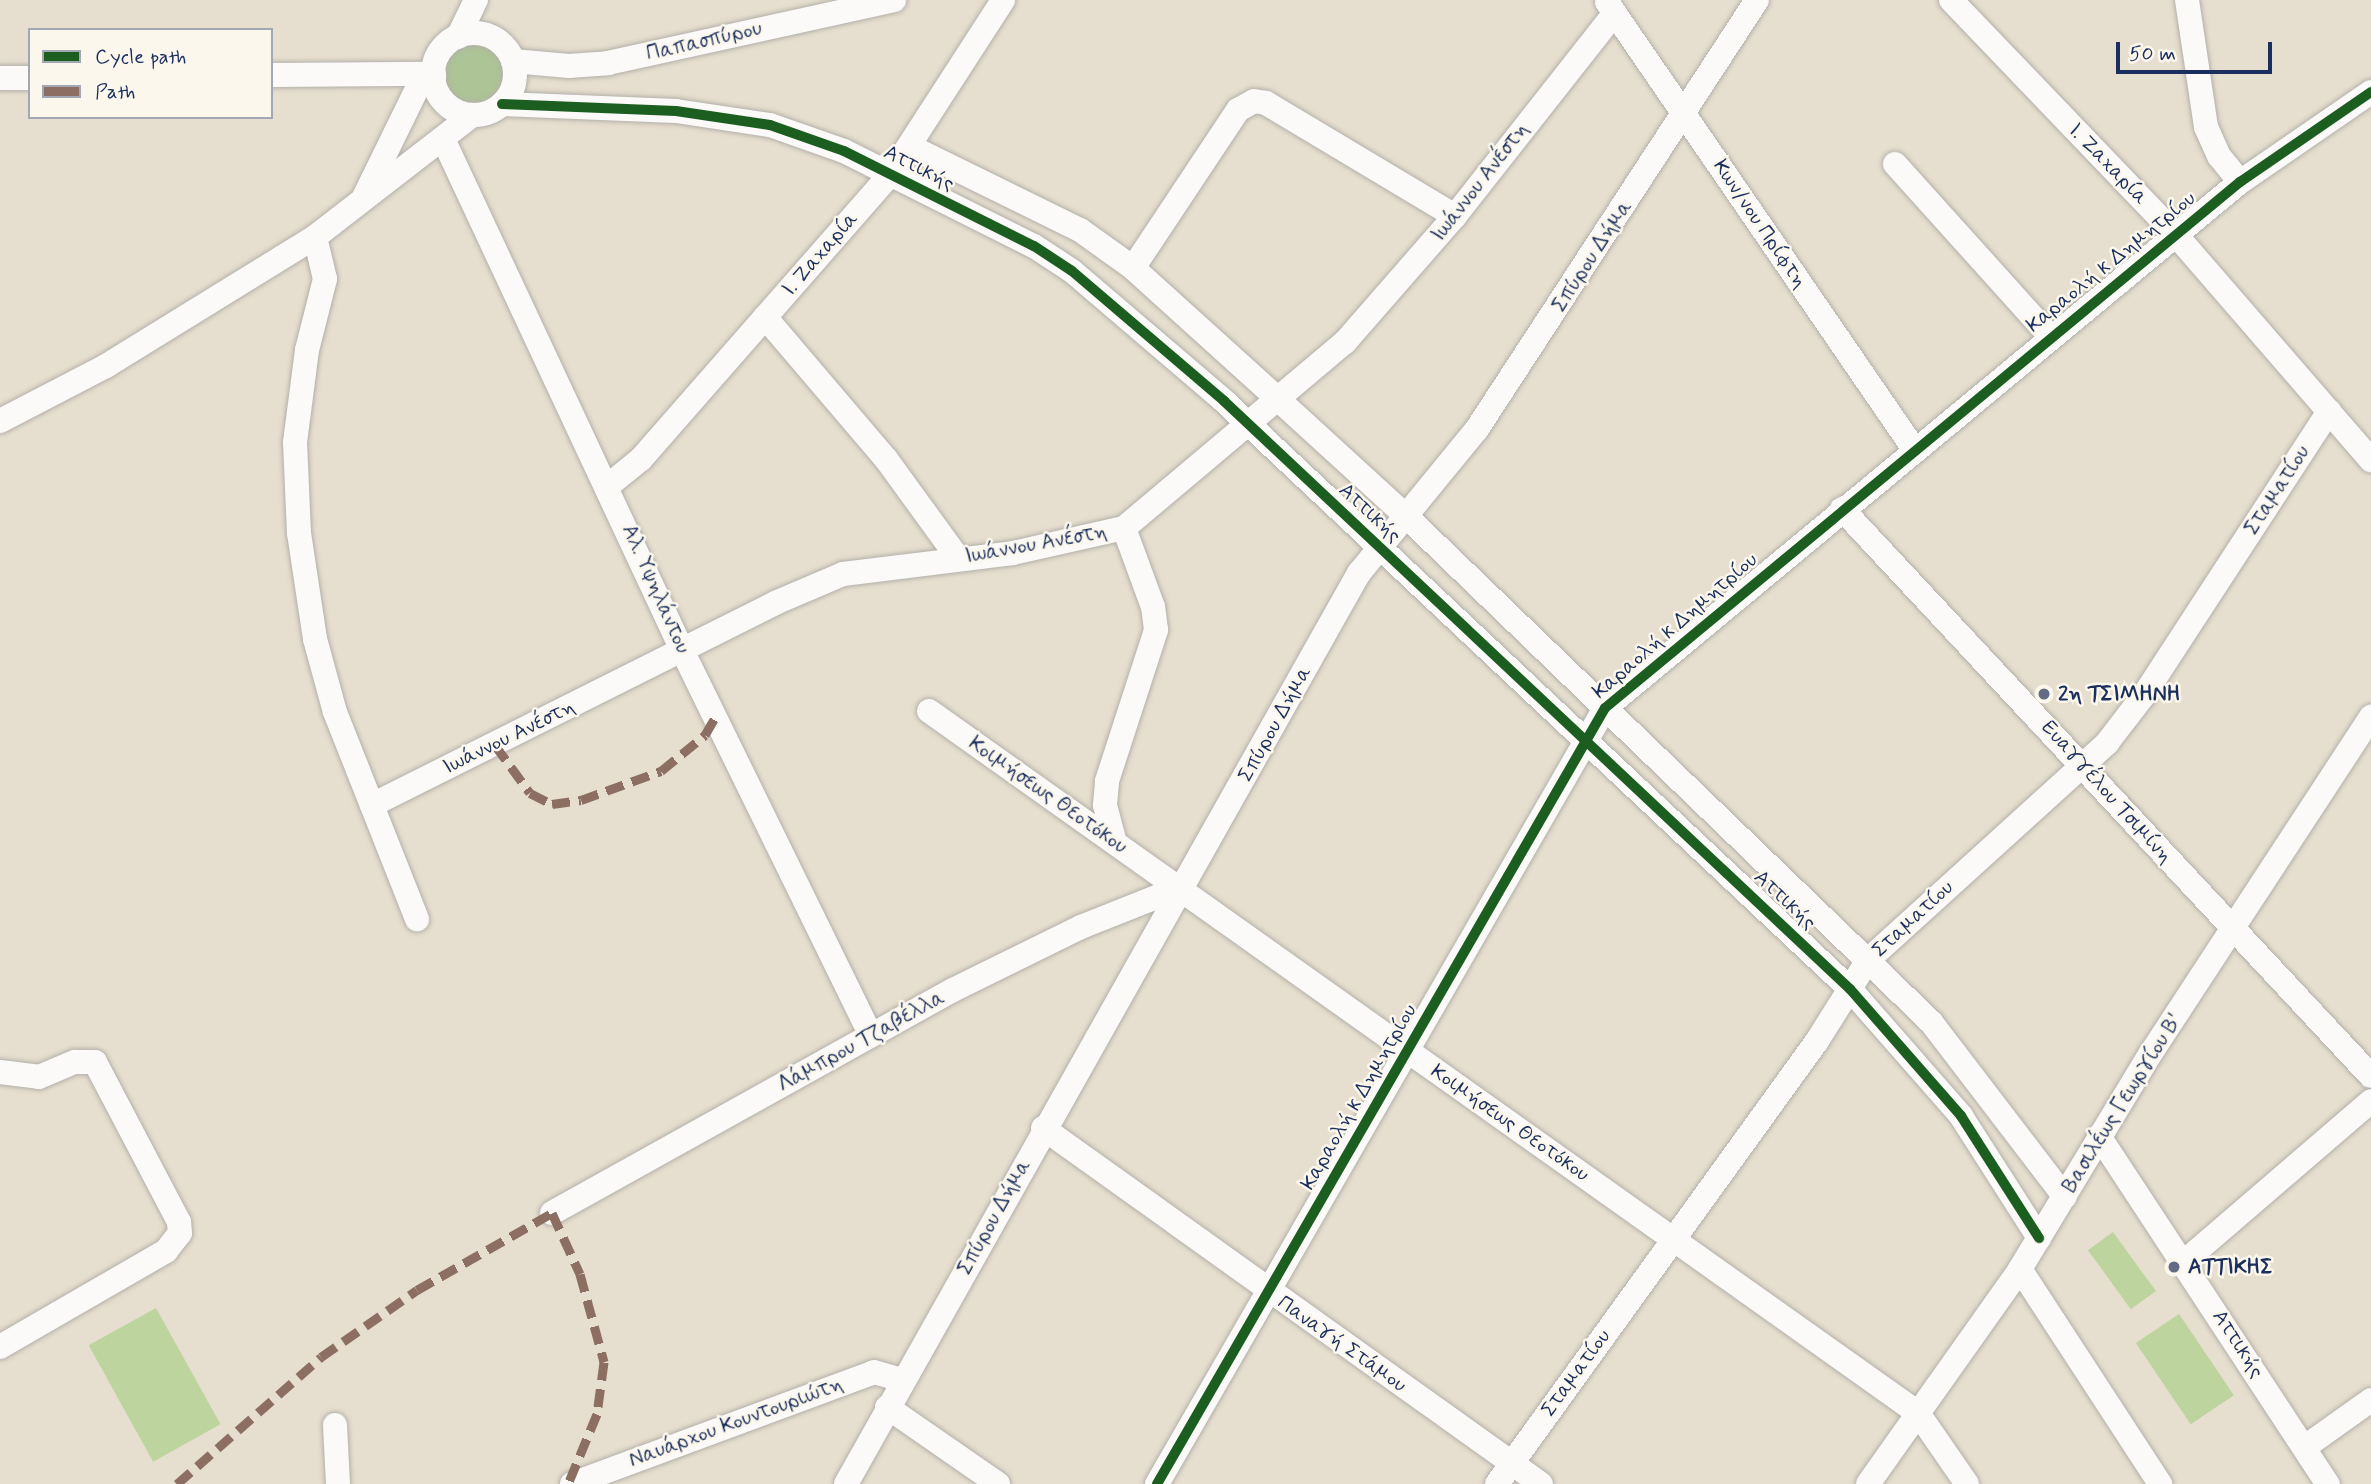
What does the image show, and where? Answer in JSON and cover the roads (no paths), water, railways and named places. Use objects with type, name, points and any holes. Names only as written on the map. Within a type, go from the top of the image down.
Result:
[{"type":"street","points":[[472,115],[442,99],[434,76],[440,52],[458,37],[476,0]]},
{"type":"street","name":"Παπασπύρου","points":[[513,61],[569,66],[608,63],[894,0]]},
{"type":"street","name":"Ι. Ζαχαρία","points":[[609,485],[641,459],[890,176],[1003,0]]},
{"type":"street","name":"Σπύρου Δήμα","points":[[846,1484],[1179,888],[1359,573],[1378,548],[1408,518],[1477,429],[1757,0]]},
{"type":"street","name":"Ι. Ζαχαρία","points":[[1951,0],[2176,235],[2371,460]]},
{"type":"street","points":[[2187,0],[2206,127],[2219,156],[2240,182]]},
{"type":"street","name":"Κων/νου Πρίφτη","points":[[1611,6],[1914,449]]},
{"type":"street","name":"Ιωάννου Ανέστη","points":[[372,804],[682,650],[843,574],[1013,553],[1124,528],[1280,401],[1345,342],[1455,216],[1611,6]]},
{"type":"street","points":[[0,421],[106,366],[315,237],[444,141],[472,115],[502,104],[514,84],[513,61],[507,49],[485,34],[458,37]]},
{"type":"street","points":[[273,75],[434,76]]},
{"type":"street","points":[[364,198],[418,87],[434,76]]},
{"type":"street","points":[[0,78],[28,78]]},
{"type":"street","name":"Καραολή κ Δημητρίου","points":[[1157,1484],[1605,708],[2050,336],[2240,182],[2371,92]]},
{"type":"street","points":[[1133,268],[1238,110],[1254,101],[1266,103],[1455,216]]},
{"type":"street","name":"Αττικής","points":[[502,104],[676,111],[770,125],[844,151],[1034,246],[1072,271],[1169,350],[1378,548],[1588,740],[1850,989],[1961,1116],[2039,1238]]},
{"type":"street","name":"Αλ. Υψηλάντου","points":[[444,141],[609,485],[682,650],[871,1035]]},
{"type":"street","name":"Αττικής","points":[[909,146],[1080,230],[1133,268],[1280,401],[1408,518],[1931,1021],[2065,1197]]},
{"type":"street","points":[[1895,164],[2050,336]]},
{"type":"street","points":[[315,237],[326,279],[304,374],[295,442],[299,533],[313,626],[335,712],[417,919]]},
{"type":"street","points":[[765,317],[894,469],[958,558]]},
{"type":"street","name":"Σταματίου","points":[[1497,1484],[1674,1238],[1868,960],[2107,743],[2144,695],[2329,411]]},
{"type":"street","name":"Ευαγγέλου Τσιμίνη","points":[[1842,509],[2083,762],[2232,930],[2371,1076]]},
{"type":"street","points":[[1114,839],[1105,805],[1107,780],[1156,630],[1153,607],[1124,528]]},
{"type":"street","name":"Κοιμήσεως Θεοτόκου","points":[[929,711],[1114,839],[1406,1051],[1918,1413],[1967,1484]]},
{"type":"street","name":"Βασιλέως Γεωργίου Β'","points":[[1868,1484],[2020,1269],[2099,1136],[2371,718]]},
{"type":"street","name":"Λάμπρου Τζαβέλλα","points":[[552,1213],[871,1035],[1081,927],[1179,888]]},
{"type":"street","points":[[0,1072],[39,1077],[75,1062],[95,1062],[179,1222],[180,1233],[166,1251],[0,1347]]},
{"type":"street","points":[[2185,1261],[2371,1101]]},
{"type":"street","name":"Παναγή Στάμου","points":[[1044,1128],[1269,1293],[1541,1484]]},
{"type":"street","name":"Αττικής","points":[[2099,1136],[2185,1261],[2328,1484]]},
{"type":"street","points":[[2020,1269],[2160,1484]]},
{"type":"street","name":"Ναυάρχου Κουντουριώτη","points":[[572,1484],[874,1372],[902,1380]]},
{"type":"street","points":[[2305,1447],[2371,1400]]},
{"type":"street","points":[[887,1407],[998,1484]]},
{"type":"street","points":[[335,1425],[338,1484]]},
{"type":"place","name":"2η ΤΣΙΜΗΝΗ","points":[[2044,694]]},
{"type":"place","name":"ΑΤΤΙΚΗΣ","points":[[2174,1267]]}]
